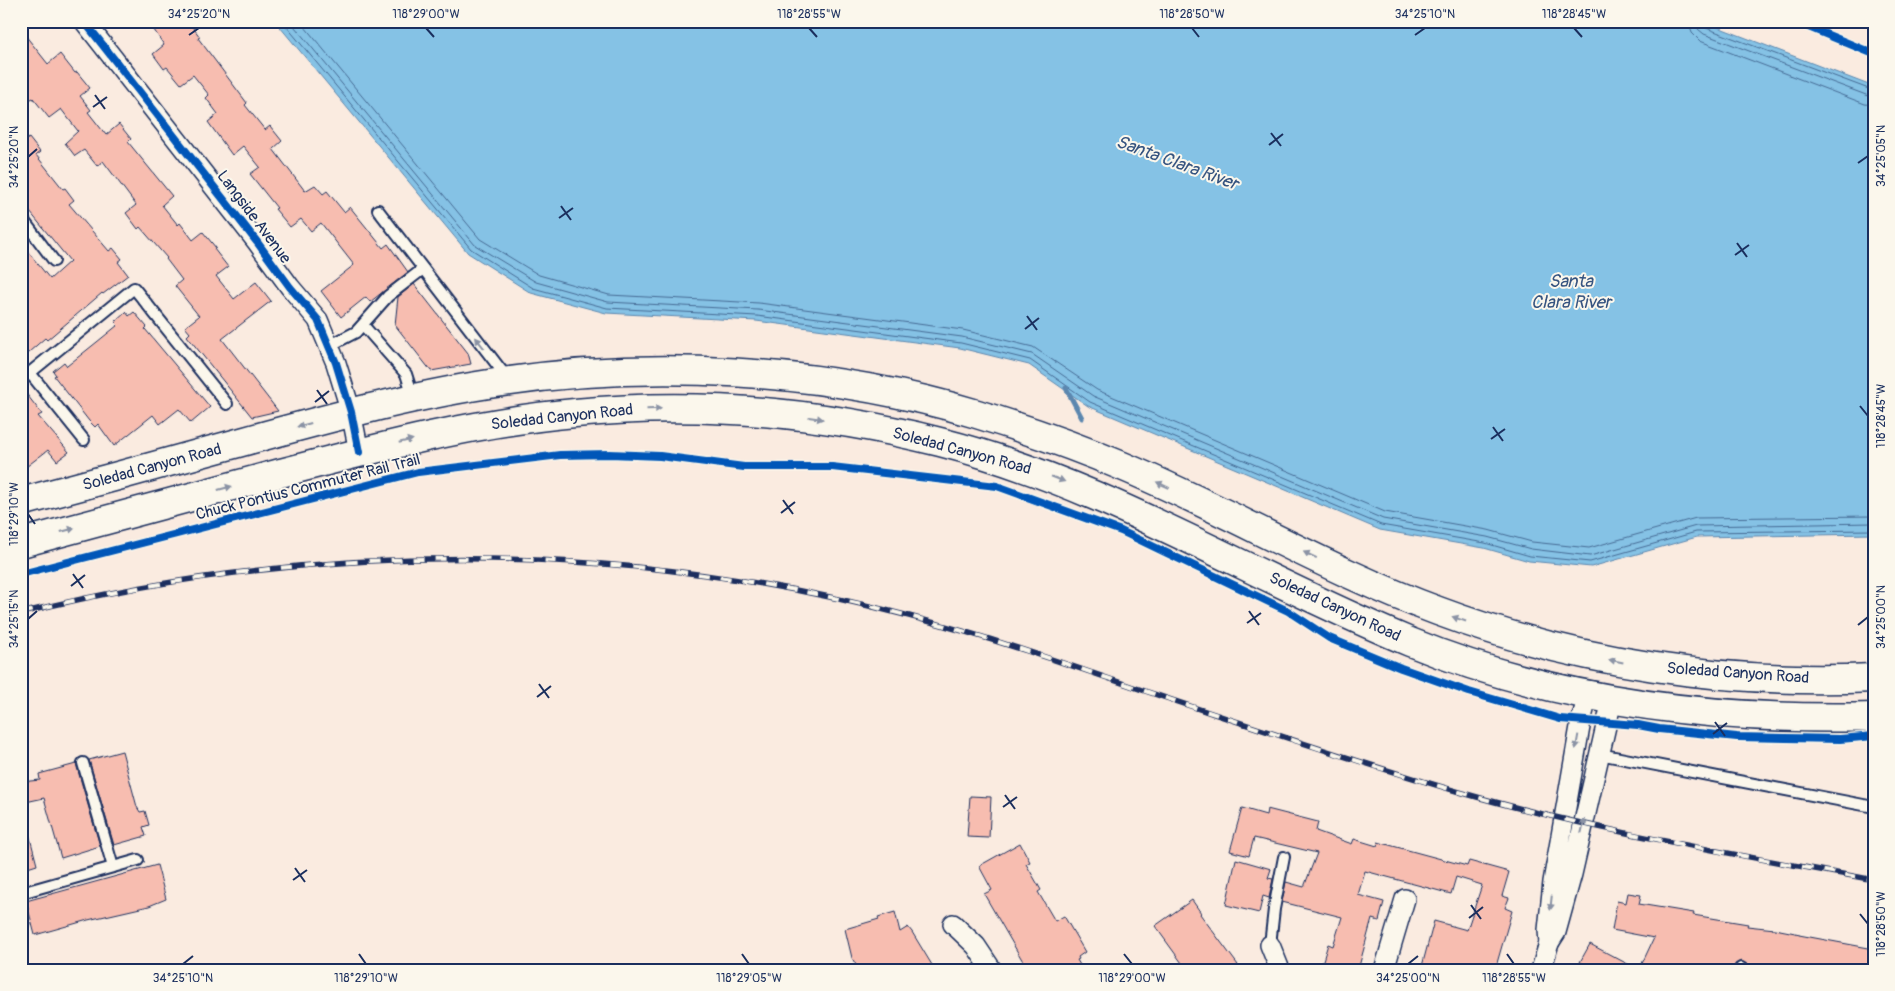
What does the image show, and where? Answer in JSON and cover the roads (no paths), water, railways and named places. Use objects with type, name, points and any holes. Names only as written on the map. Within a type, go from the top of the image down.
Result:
[{"type":"main road","name":"Soledad Canyon Road","points":[[21,502],[351,412],[510,381],[568,374],[650,370],[731,372],[812,380],[901,395],[972,412],[1049,437],[1125,467],[1380,588],[1438,612],[1498,632],[1558,648],[1655,667],[1744,677],[1807,680],[1874,678]]},
{"type":"main road","name":"Soledad Canyon Road","points":[[21,543],[359,452],[464,429],[516,420],[577,412],[630,409],[682,408],[778,414],[839,421],[891,431],[993,457],[1092,492],[1360,621],[1415,644],[1530,681],[1600,697],[1665,708],[1744,716],[1874,717]]},
{"type":"main road","points":[[1600,697],[1594,688],[1602,682],[1611,680],[1758,696],[1807,680]]},
{"type":"street","name":"Langside Avenue","points":[[84,21],[290,287],[318,320],[336,362],[351,412],[359,452]]},
{"type":"street","points":[[1541,970],[1549,943],[1556,932],[1570,882],[1599,754],[1600,697]]},
{"type":"street","points":[[1549,943],[1548,930],[1553,882],[1581,721],[1600,697]]},
{"type":"street","points":[[1384,970],[1405,899]]},
{"type":"street","points":[[953,924],[976,946],[992,970]]},
{"type":"street","points":[[1270,945],[1280,970]]},
{"type":"lane","points":[[378,210],[510,381]]},
{"type":"lane","points":[[21,217],[54,261]]},
{"type":"lane","points":[[329,346],[356,332],[388,296],[423,269]]},
{"type":"lane","points":[[21,380],[134,288],[227,404]]},
{"type":"lane","points":[[363,324],[406,374],[414,399]]},
{"type":"lane","points":[[30,373],[84,440]]},
{"type":"lane","points":[[1599,754],[1874,807]]},
{"type":"lane","points":[[82,762],[113,867]]},
{"type":"lane","points":[[1270,945],[1274,909],[1284,857]]},
{"type":"lane","points":[[21,893],[138,860]]},
{"type":"water","name":"Santa Clara River","points":[[275,21],[1702,21],[1874,87],[1874,534],[1697,537],[1591,567],[1529,561],[1484,548],[1380,530],[1088,406],[1029,365],[960,348],[756,321],[606,313],[531,293],[468,253]]},
{"type":"waterway","points":[[1066,388],[1082,418]]},
{"type":"railway","points":[[21,613],[131,589],[241,572],[353,562],[465,559],[577,562],[689,573],[799,591],[939,624],[1028,651],[1343,756],[1514,807],[1616,831],[1874,880]]}]
